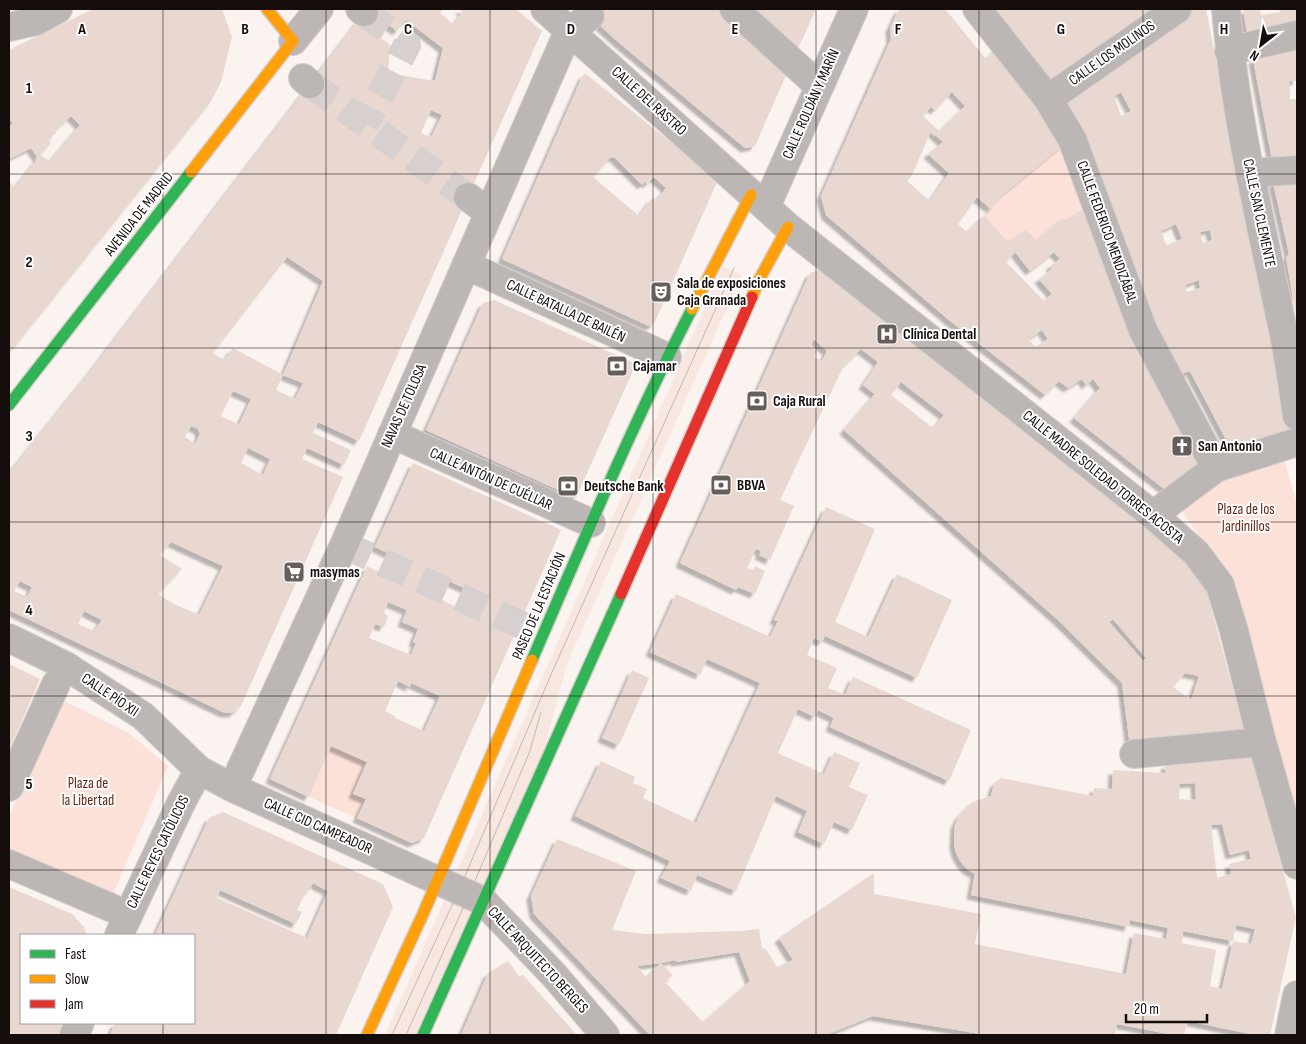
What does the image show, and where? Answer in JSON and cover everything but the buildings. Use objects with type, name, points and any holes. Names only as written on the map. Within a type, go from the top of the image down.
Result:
[{"type":"main road","points":[[267,9],[292,40]]},
{"type":"main road","name":"AVENIDA DE MADRID","points":[[9,405],[292,40]]},
{"type":"main road","name":"PASEO DE LA ESTACIÓN","points":[[367,1035],[437,880],[591,523],[667,357],[760,197]]},
{"type":"main road","points":[[423,1035],[654,521],[760,278],[788,228]]},
{"type":"street","points":[[9,27],[36,21],[58,9]]},
{"type":"street","points":[[292,40],[319,9]]},
{"type":"street","name":"CALLE DEL RASTRO","points":[[545,9],[722,166],[760,197]]},
{"type":"street","points":[[734,9],[819,86]]},
{"type":"street","name":"CALLE ROLDÁN Y MARÍN","points":[[760,197],[819,86],[854,9]]},
{"type":"street","name":"CALLE FEDERICO MENDIZÁBAL","points":[[977,9],[1048,98],[1072,139],[1143,330],[1216,468]]},
{"type":"street","name":"CALLE LOS MOLINOS","points":[[1048,98],[1177,9]]},
{"type":"street","name":"CALLE SAN CLEMENTE","points":[[1226,9],[1229,52],[1250,173],[1290,332],[1297,416]]},
{"type":"street","name":"NAVAS DE TOLOSA","points":[[240,771],[344,545],[466,266],[478,205],[578,27]]},
{"type":"street","points":[[1229,52],[1297,35]]},
{"type":"street","points":[[1250,173],[1297,170]]},
{"type":"street","name":"CALLE MADRE SOLEDAD TORRES ACOSTA","points":[[760,197],[788,228],[1153,515],[1196,552],[1220,585],[1297,865]]},
{"type":"street","name":"CALLE BATALLA DE BAILÉN","points":[[466,266],[667,357]]},
{"type":"street","name":"CALLE ANTÓN DE CUÉLLAR","points":[[392,434],[591,523]]},
{"type":"street","points":[[1153,515],[1216,468],[1297,442]]},
{"type":"street","name":"CALLE PÍO XII","points":[[9,638],[66,666],[143,716],[199,770]]},
{"type":"street","points":[[9,787],[56,684]]},
{"type":"street","points":[[1134,754],[1262,742]]},
{"type":"street","name":"CALLE CID CAMPEADOR","points":[[199,770],[232,788],[437,880]]},
{"type":"street","name":"CALLE REYES CATÓLICOS","points":[[119,934],[182,801],[199,770]]},
{"type":"street","points":[[9,864],[112,908]]},
{"type":"street","name":"CALLE ARQUITECTO BERGES","points":[[437,880],[483,901],[554,975],[605,1035]]},
{"type":"street","points":[[1289,1035],[1297,995]]},
{"type":"shaded area","points":[[723,266],[742,275],[567,664],[545,746],[415,1035],[385,1035]]},
{"type":"green space","points":[[1063,145],[1083,209],[1065,220],[1063,218],[1036,240],[1026,229],[1008,242],[984,215],[1001,196]]},
{"type":"green space","name":"Plaza de los Jardinillos","points":[[1283,455],[1297,504],[1297,838],[1235,590],[1176,502],[1213,475]]},
{"type":"green space","name":"Plaza de la Libertad","points":[[59,698],[129,733],[168,766],[113,894],[9,850],[9,817]]},
{"type":"green space","points":[[331,746],[367,762],[353,793],[366,799],[357,818],[309,797]]},
{"type":"tunnel","points":[[364,12],[407,45],[365,124]]},
{"type":"tunnel","points":[[310,84],[468,197]]},
{"type":"tunnel","points":[[344,545],[524,626]]},
{"type":"tram line","points":[[392,1035],[459,890],[553,670],[734,268]]},
{"type":"tram line","points":[[406,1035],[469,895],[530,751],[541,712]]},
{"type":"traffic: fast","points":[[9,405],[191,172]]},
{"type":"traffic: fast","points":[[532,660],[629,439],[692,309]]},
{"type":"traffic: fast","points":[[423,1035],[621,594]]},
{"type":"traffic: slow","points":[[191,172],[293,41],[267,9]]},
{"type":"traffic: slow","points":[[692,309],[751,195]]},
{"type":"traffic: slow","points":[[752,297],[760,278],[788,227]]},
{"type":"traffic: slow","points":[[367,1035],[423,914],[532,660]]},
{"type":"traffic: jam","points":[[621,594],[752,297]]},
{"type":"place","name":"Sala de exposiciones Caja Granada","points":[[661,292]]},
{"type":"place","name":"Clínica Dental","points":[[887,334]]},
{"type":"place","name":"Cajamar","points":[[617,366]]},
{"type":"place","name":"Caja Rural","points":[[757,401]]},
{"type":"place","name":"San Antonio","points":[[1182,446]]},
{"type":"place","name":"BBVA","points":[[721,485]]},
{"type":"place","name":"Deutsche Bank","points":[[568,486]]},
{"type":"place","name":"masymas","points":[[294,572]]}]
